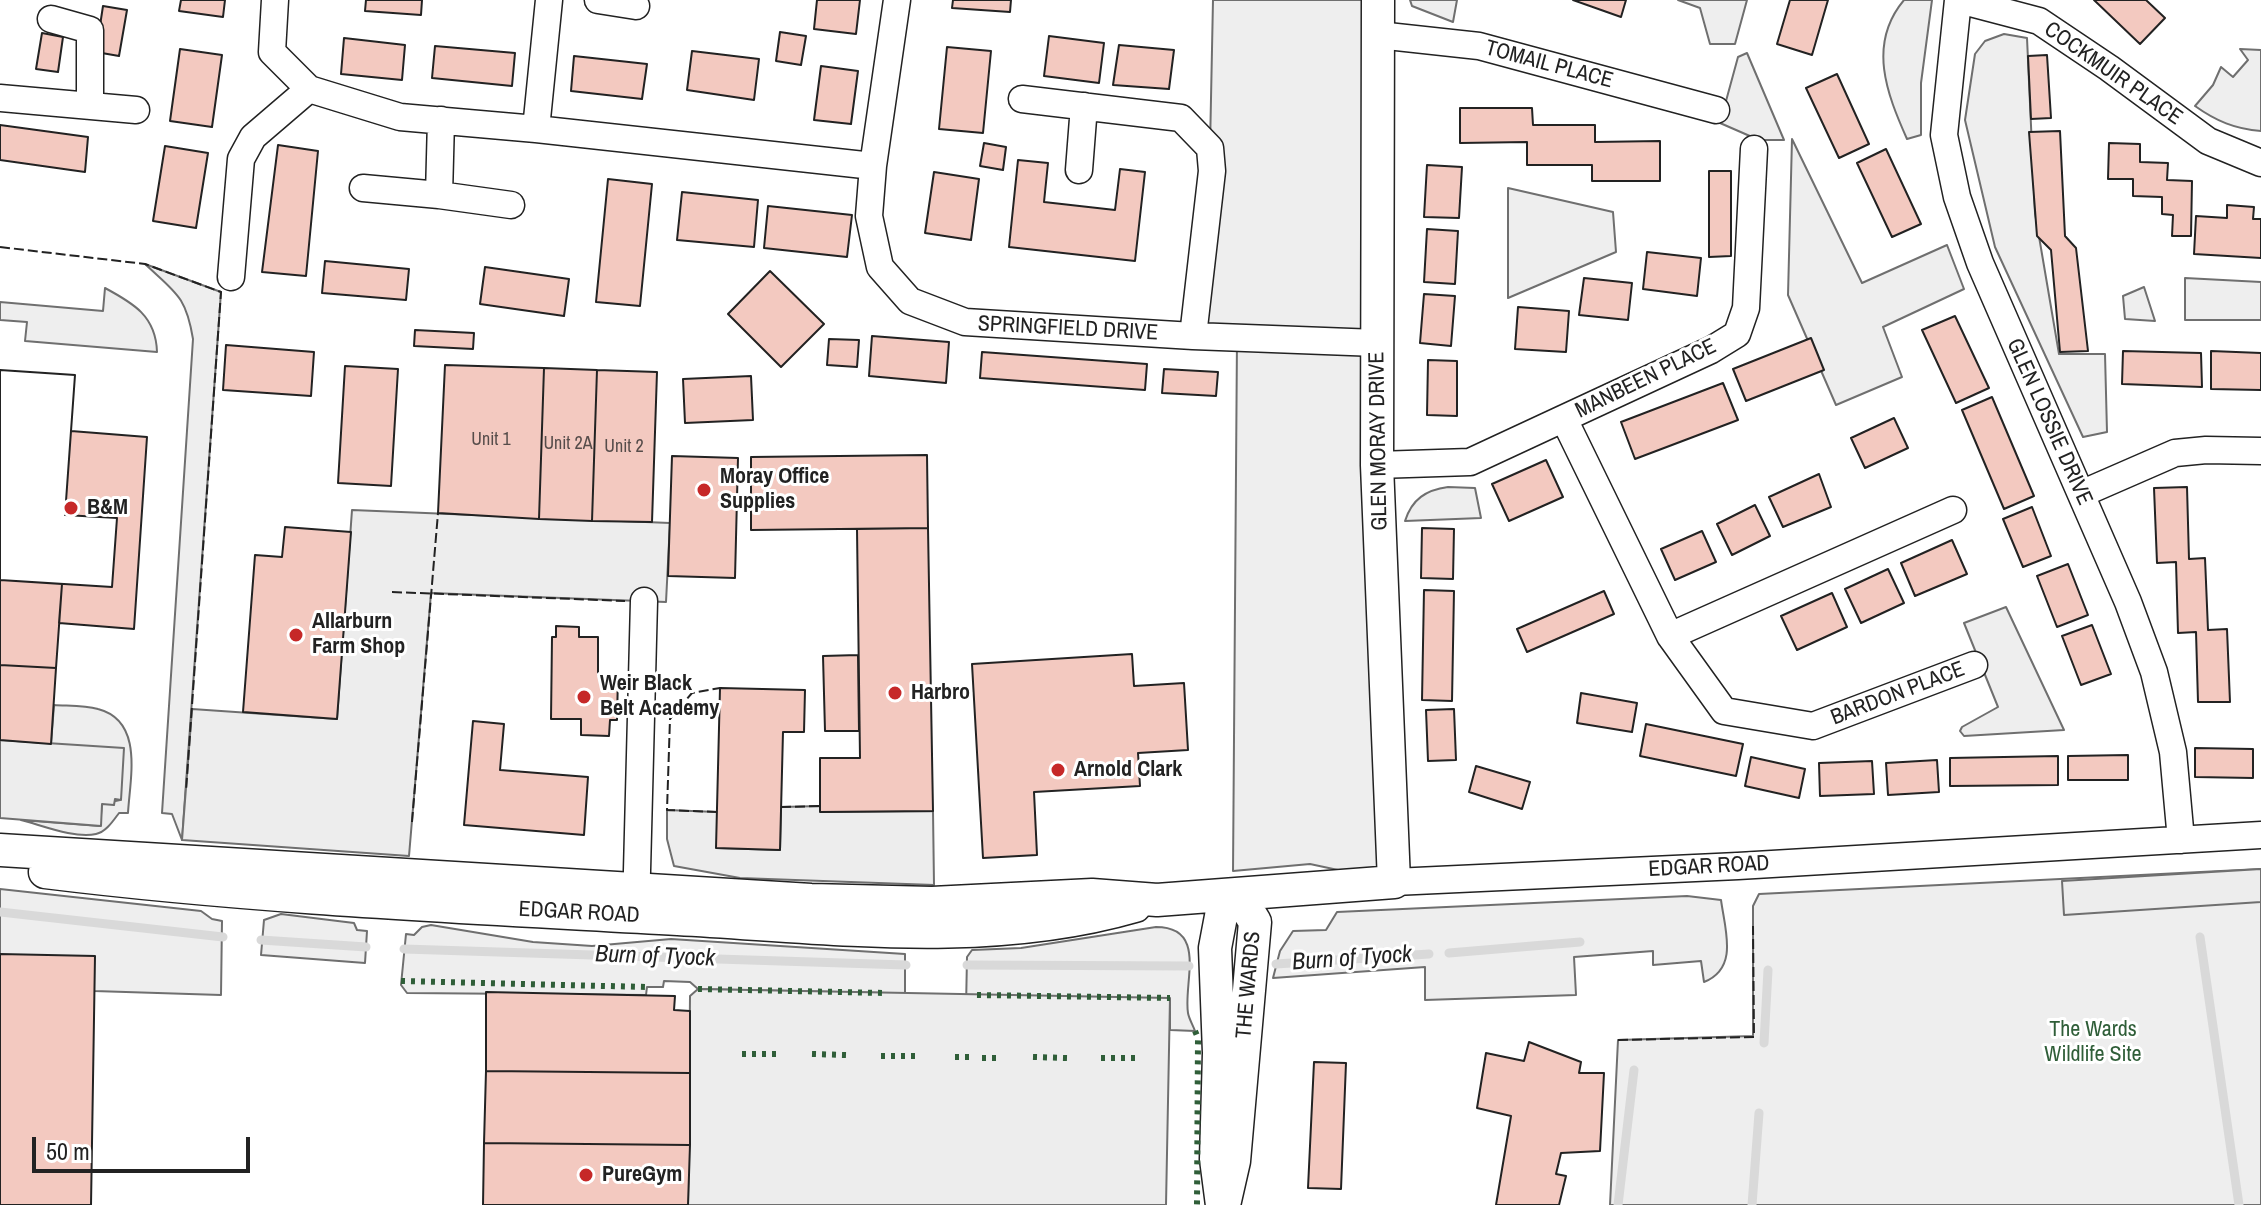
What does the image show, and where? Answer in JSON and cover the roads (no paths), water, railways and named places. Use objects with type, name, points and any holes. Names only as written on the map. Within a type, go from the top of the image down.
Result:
[{"type":"street","points":[[275,0],[272,52],[309,89],[400,117],[873,166]]},
{"type":"street","points":[[536,129],[549,0]]},
{"type":"street","points":[[598,0],[636,6]]},
{"type":"street","name":"SPRINGFIELD DRIVE","points":[[897,0],[873,166],[869,216],[880,267],[910,301],[965,322],[1377,343]]},
{"type":"street","name":"GLEN MORAY DRIVE","points":[[1378,0],[1377,465],[1394,882]]},
{"type":"street","name":"COCKMUIR PLACE","points":[[1958,0],[2039,21],[2208,141],[2261,163]]},
{"type":"street","name":"GLEN LOSSIE DRIVE","points":[[1958,0],[1944,135],[1957,197],[1980,263],[2128,602],[2154,672],[2173,752],[2181,840]]},
{"type":"street","points":[[51,19],[90,30],[90,106]]},
{"type":"street","name":"TOMAIL PLACE","points":[[1378,35],[1479,46],[1716,110]]},
{"type":"street","points":[[231,277],[241,159],[253,137],[309,89]]},
{"type":"street","points":[[0,98],[136,110]]},
{"type":"street","points":[[1022,99],[1181,118],[1210,148],[1212,171],[1193,336]]},
{"type":"street","points":[[1079,170],[1084,106]]},
{"type":"street","points":[[439,195],[441,120]]},
{"type":"street","name":"MANBEEN PLACE","points":[[1377,465],[1470,462],[1711,350],[1737,334],[1746,308],[1754,149]]},
{"type":"street","points":[[363,188],[511,205]]},
{"type":"street","name":"BARDON PLACE","points":[[1564,419],[1670,636],[1724,711],[1813,726],[1974,665]]},
{"type":"street","points":[[2081,494],[2175,453],[2261,451]]},
{"type":"street","points":[[1670,636],[1953,510]]},
{"type":"street","points":[[636,903],[644,601]]},
{"type":"street","name":"EDGAR ROAD","points":[[0,866],[199,889],[636,903],[811,900],[932,903],[1092,895],[1170,899],[1394,882],[2261,835]]},
{"type":"street","name":"EDGAR ROAD","points":[[0,850],[636,903]]},
{"type":"street","points":[[1255,922],[1265,906],[1280,892]]},
{"type":"street","name":"THE WARDS","points":[[1238,894],[1255,922],[1234,1161],[1223,1205],[1216,1159],[1219,1053],[1216,934],[1222,911],[1238,894]]},
{"type":"street","points":[[1170,899],[1207,918],[1216,934]]},
{"type":"waterway","name":"Burn of Tyock","points":[[0,912],[223,937]]},
{"type":"waterway","points":[[2200,937],[2239,1205]]},
{"type":"waterway","name":"Burn of Tyock","points":[[261,940],[366,947]]},
{"type":"waterway","name":"Burn of Tyock","points":[[1449,953],[1580,942]]},
{"type":"waterway","name":"Burn of Tyock","points":[[404,949],[906,965]]},
{"type":"waterway","name":"Burn of Tyock","points":[[1276,964],[1429,954]]},
{"type":"waterway","name":"Burn of Tyock","points":[[967,965],[1189,966]]},
{"type":"waterway","points":[[1764,1043],[1768,970]]},
{"type":"waterway","points":[[1618,1205],[1634,1070]]},
{"type":"waterway","points":[[1752,1205],[1759,1113]]},
{"type":"place","name":"Moray Office Supplies","points":[[704,490]]},
{"type":"place","name":"B&M","points":[[71,508]]},
{"type":"place","name":"Allarburn Farm Shop","points":[[296,635]]},
{"type":"place","name":"Harbro","points":[[895,693]]},
{"type":"place","name":"Weir Black Belt Academy","points":[[584,697]]},
{"type":"place","name":"Arnold Clark","points":[[1058,770]]},
{"type":"place","name":"PureGym","points":[[586,1175]]},
{"type":"park label","name":"The Wards Wildlife Site","points":[[2093,1042]]}]
